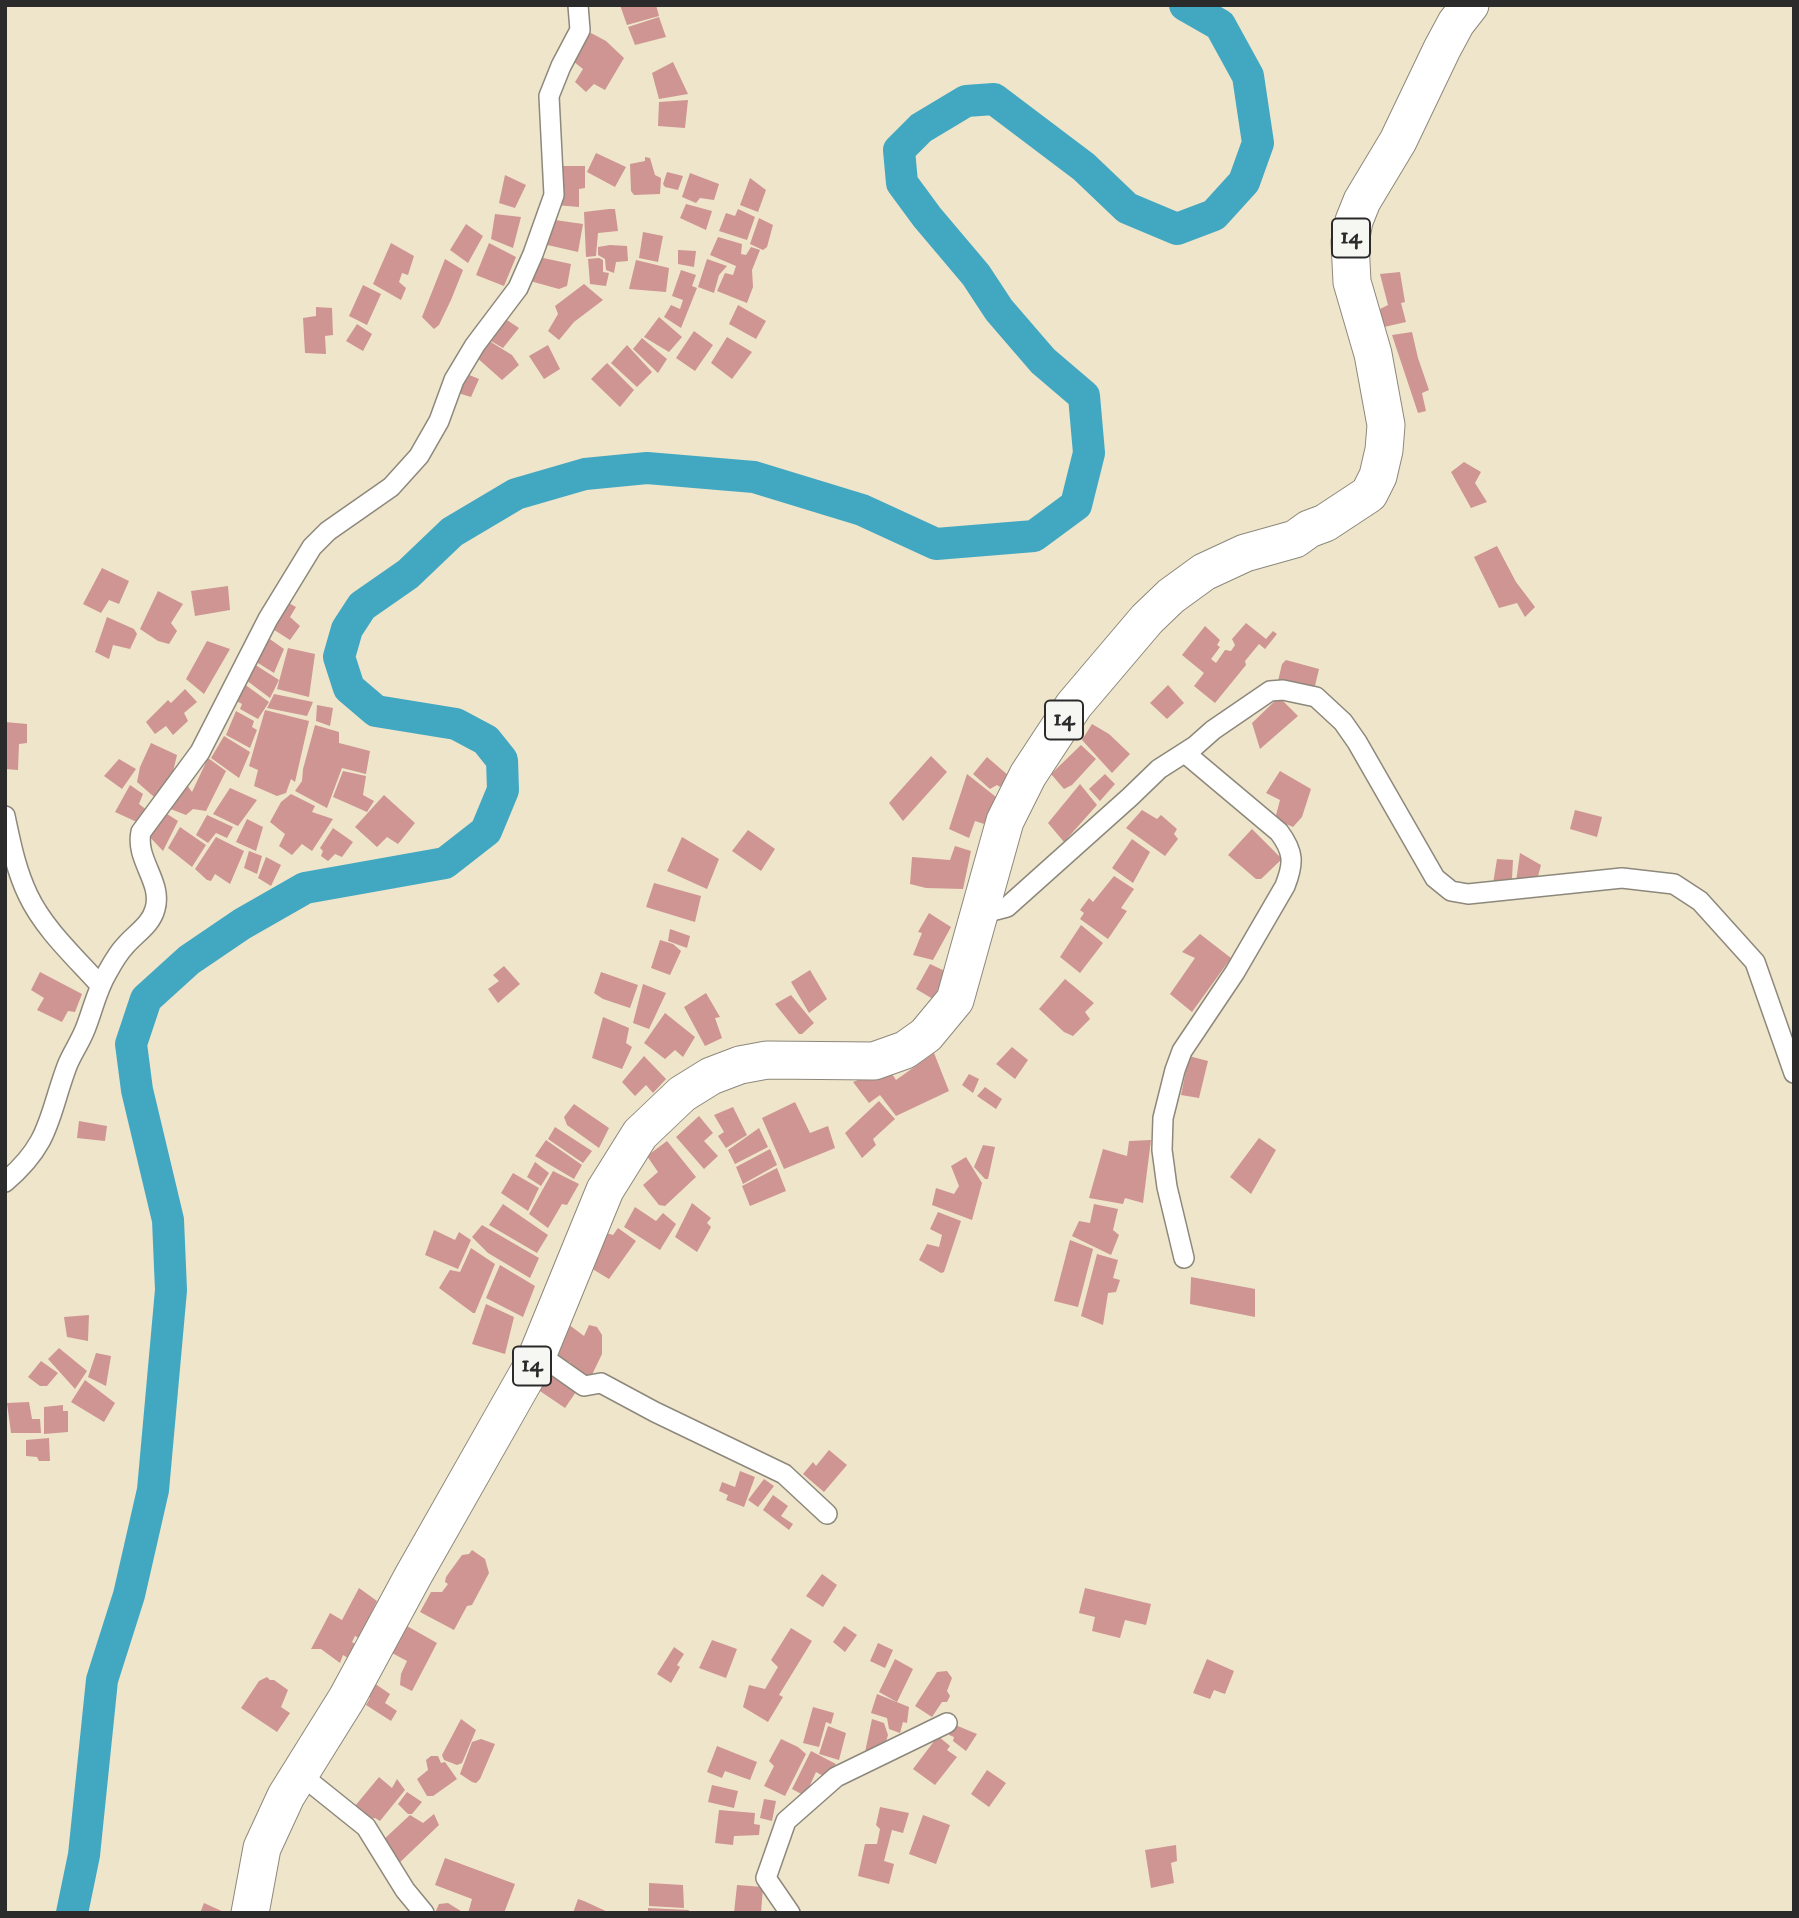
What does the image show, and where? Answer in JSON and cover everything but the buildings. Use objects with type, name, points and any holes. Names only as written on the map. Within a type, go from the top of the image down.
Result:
[{"type":"highway","name":"14","points":[[250,1913],[262,1848],[286,1797],[347,1698],[537,1353],[606,1190],[640,1134],[682,1094],[711,1076],[740,1065],[785,1059],[874,1061],[905,1050],[926,1035],[955,1000],[996,846],[1015,798],[1079,699],[1147,619],[1171,596],[1204,572],[1245,553],[1295,539],[1309,529],[1325,523],[1368,494],[1378,476],[1386,425],[1373,354],[1352,282],[1352,232],[1362,201],[1398,141],[1456,23],[1470,5]]},
{"type":"street","points":[[5,1182],[43,1138],[67,1065],[85,1029],[100,985],[124,946],[141,931],[155,912],[158,896],[139,843],[141,832],[200,752],[268,619],[312,547],[328,531],[391,487],[419,456],[439,421],[454,380],[518,288],[554,195],[549,96],[580,30],[579,5]]},
{"type":"street","points":[[980,914],[1007,907],[1159,769],[1270,691],[1283,690],[1316,697],[1343,722],[1435,878],[1451,891],[1468,894],[1622,877],[1674,884],[1700,901],[1755,962],[1794,1073]]},
{"type":"street","points":[[1184,1258],[1167,1187],[1162,1150],[1163,1118],[1175,1070],[1182,1051],[1235,972],[1285,886],[1292,858],[1289,845],[1279,832],[1185,753]]},
{"type":"street","points":[[5,816],[15,862],[29,897],[44,922],[100,985]]},
{"type":"street","points":[[537,1353],[584,1386],[601,1382],[655,1412],[784,1475],[827,1514]]},
{"type":"street","points":[[790,1913],[766,1878],[786,1821],[836,1777],[947,1723]]},
{"type":"street","points":[[300,1774],[366,1827],[405,1889],[424,1913]]},
{"type":"waterway","points":[[72,1913],[84,1855],[102,1680],[129,1595],[153,1490],[171,1290],[168,1220],[137,1090],[131,1044],[146,999],[189,960],[242,924],[305,888],[445,863],[486,831],[503,790],[502,760],[486,740],[456,724],[376,711],[349,688],[339,657],[347,629],[362,606],[408,574],[452,532],[516,494],[585,474],[647,468],[754,477],[862,510],[936,544],[1034,536],[1076,505],[1089,453],[1084,396],[1043,361],[999,310],[976,275],[927,217],[902,183],[899,150],[921,128],[966,101],[994,99],[1084,167],[1127,208],[1177,229],[1214,215],[1244,182],[1258,143],[1248,76],[1220,25],[1185,5]]}]
